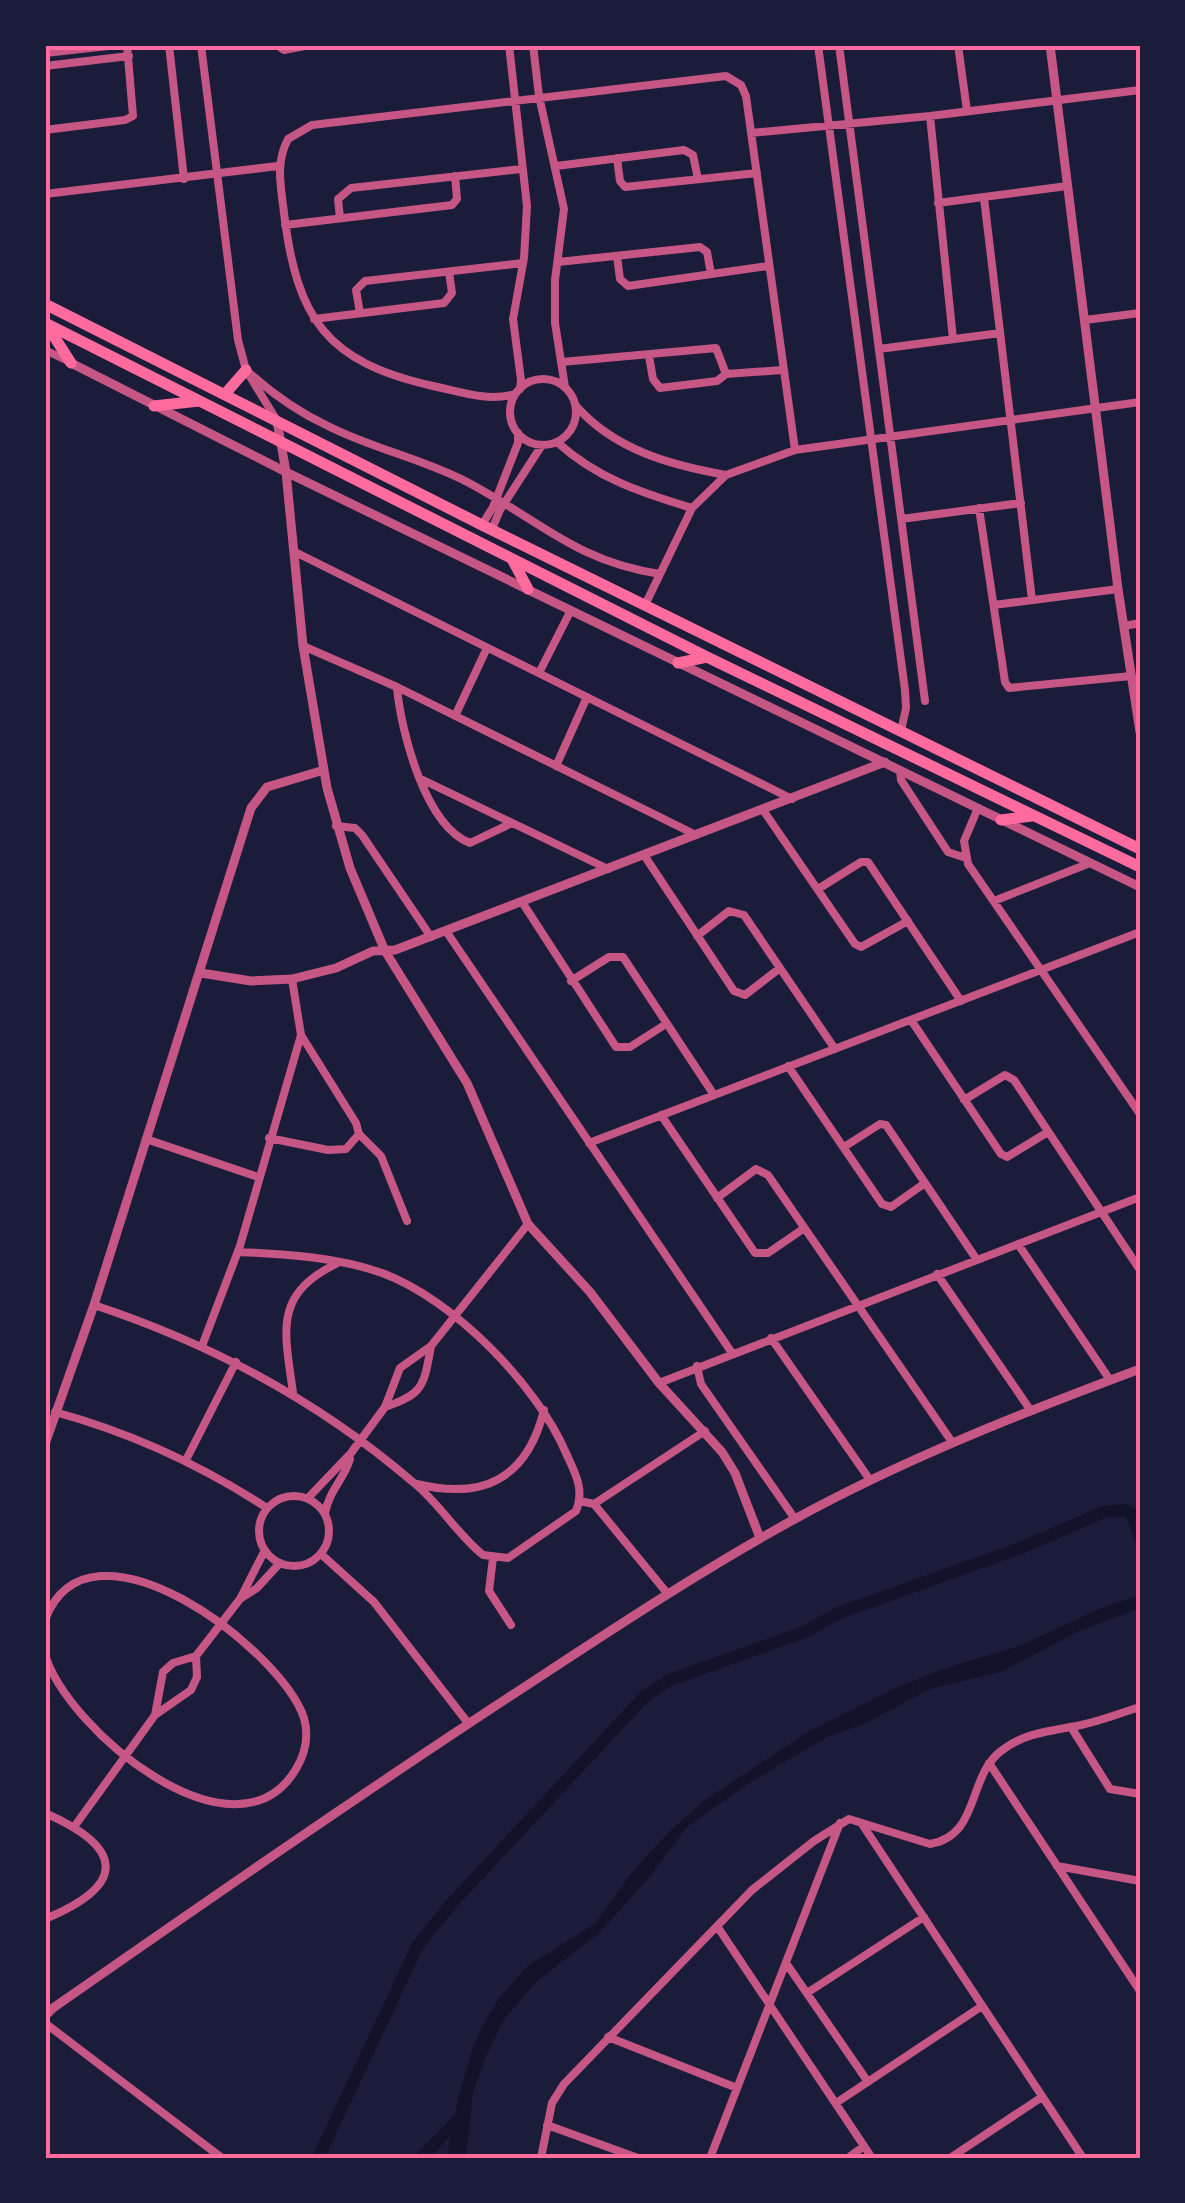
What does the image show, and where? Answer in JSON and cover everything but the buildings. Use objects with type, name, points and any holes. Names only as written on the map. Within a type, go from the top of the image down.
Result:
[{"type":"main road","points":[[45,304],[901,730],[1139,859]]},
{"type":"main road","points":[[45,323],[70,363]]},
{"type":"main road","points":[[45,323],[707,657],[1034,816],[1139,859]]},
{"type":"main road","points":[[225,394],[246,370]]},
{"type":"main road","points":[[154,406],[200,402]]},
{"type":"main road","points":[[512,560],[528,588]]},
{"type":"main road","points":[[678,663],[707,657]]},
{"type":"main road","points":[[1002,820],[1034,816]]},
{"type":"street","points":[[45,53],[117,45]]},
{"type":"street","points":[[45,130],[134,116],[128,45]]},
{"type":"street","points":[[169,45],[184,178]]},
{"type":"street","points":[[201,45],[238,340],[246,370],[277,421],[282,444],[304,646],[336,826],[385,951],[467,1083],[528,1224],[590,1292],[659,1383],[705,1432],[735,1473],[760,1538]]},
{"type":"street","points":[[276,45],[284,50],[310,45]]},
{"type":"street","points":[[509,45],[527,206],[523,263],[513,319],[522,380],[510,413]]},
{"type":"street","points":[[532,45],[564,209],[554,323],[564,387],[576,406],[601,431],[621,443],[689,468],[726,475]]},
{"type":"street","points":[[201,973],[251,981],[292,979],[336,968],[373,950],[385,951],[431,937],[884,762],[901,730],[905,690],[818,45]]},
{"type":"street","points":[[839,45],[926,702]]},
{"type":"street","points":[[958,45],[967,111]]},
{"type":"street","points":[[1050,45],[1118,589],[1140,732]]},
{"type":"street","points":[[45,66],[129,56]]},
{"type":"street","points":[[487,527],[500,501],[518,443],[510,413],[490,398],[382,371],[356,360],[332,342],[314,320],[292,272],[278,166],[288,139],[312,125],[726,76],[737,81],[744,90],[751,133],[795,450]]},
{"type":"street","points":[[751,133],[1140,90]]},
{"type":"street","points":[[930,116],[953,339]]},
{"type":"street","points":[[556,166],[689,151],[698,179]]},
{"type":"street","points":[[617,158],[625,187],[756,173]]},
{"type":"street","points":[[45,194],[278,166]]},
{"type":"street","points":[[340,218],[338,199],[351,188],[521,169]]},
{"type":"street","points":[[285,225],[452,205],[457,200],[454,176]]},
{"type":"street","points":[[938,202],[1066,186]]},
{"type":"street","points":[[984,198],[1032,600]]},
{"type":"street","points":[[558,262],[700,247],[708,252],[711,274]]},
{"type":"street","points":[[617,256],[620,279],[628,286],[768,266]]},
{"type":"street","points":[[360,314],[356,290],[366,281],[523,263]]},
{"type":"street","points":[[314,320],[444,302],[452,292],[449,272]]},
{"type":"street","points":[[1085,320],[1140,313]]},
{"type":"street","points":[[879,348],[1000,333]]},
{"type":"street","points":[[562,362],[716,348],[726,374]]},
{"type":"street","points":[[45,350],[286,472],[1140,887]]},
{"type":"street","points":[[649,356],[652,380],[660,388],[717,381],[726,374],[782,370]]},
{"type":"street","points":[[246,370],[274,393],[329,427],[433,466],[500,501],[578,550],[614,565],[660,574]]},
{"type":"street","points":[[490,398],[518,392],[530,382],[542,379],[564,387]]},
{"type":"street","points":[[646,603],[692,508],[726,475],[795,450],[1140,402]]},
{"type":"street","points":[[518,433],[529,442],[542,445],[557,442],[573,428],[576,406]]},
{"type":"street","points":[[557,442],[579,462],[617,483],[692,508]]},
{"type":"street","points":[[500,501],[542,445]]},
{"type":"street","points":[[901,519],[1021,503]]},
{"type":"street","points":[[980,508],[1009,688],[1131,676]]},
{"type":"street","points":[[295,552],[792,799]]},
{"type":"street","points":[[994,606],[1118,589]]},
{"type":"street","points":[[539,674],[571,610]]},
{"type":"street","points":[[1124,626],[1140,623]]},
{"type":"street","points":[[304,646],[396,687],[696,835]]},
{"type":"street","points":[[455,716],[487,648]]},
{"type":"street","points":[[396,687],[400,726],[432,803],[456,838],[470,843],[512,823]]},
{"type":"street","points":[[556,766],[587,697]]},
{"type":"street","points":[[45,1444],[94,1305],[257,796],[266,786],[324,770]]},
{"type":"street","points":[[900,770],[901,780],[948,852],[966,858]]},
{"type":"street","points":[[422,780],[608,869]]},
{"type":"street","points":[[978,808],[966,835],[966,858],[1140,1114]]},
{"type":"street","points":[[763,810],[856,944],[870,945],[908,920]]},
{"type":"street","points":[[336,826],[355,828],[362,835],[431,937]]},
{"type":"street","points":[[644,855],[734,991],[744,996],[780,968]]},
{"type":"street","points":[[818,889],[868,862],[961,1000]]},
{"type":"street","points":[[994,900],[1090,863]]},
{"type":"street","points":[[522,902],[616,1047],[630,1047],[666,1024]]},
{"type":"street","points":[[697,936],[730,912],[744,914],[835,1049]]},
{"type":"street","points":[[446,931],[732,1353]]},
{"type":"street","points":[[588,1143],[1140,932]]},
{"type":"street","points":[[571,981],[609,956],[623,957],[714,1095]]},
{"type":"street","points":[[292,979],[301,1035],[356,1122],[359,1134],[381,1156],[407,1221]]},
{"type":"street","points":[[911,1020],[1001,1154],[1014,1155],[1048,1132]]},
{"type":"street","points":[[202,1346],[238,1252],[301,1035]]},
{"type":"street","points":[[788,1066],[887,1207],[926,1183]]},
{"type":"street","points":[[964,1100],[1005,1075],[1010,1076],[1140,1270]]},
{"type":"street","points":[[1130,1098],[1140,1094]]},
{"type":"street","points":[[662,1115],[755,1253],[762,1256],[803,1229]]},
{"type":"street","points":[[844,1147],[880,1124],[886,1125],[976,1260]]},
{"type":"street","points":[[269,1138],[328,1150],[346,1148],[359,1134]]},
{"type":"street","points":[[146,1139],[258,1177]]},
{"type":"street","points":[[718,1198],[756,1169],[762,1170],[952,1442]]},
{"type":"street","points":[[659,1383],[1140,1197]]},
{"type":"street","points":[[308,1498],[351,1453],[385,1407],[400,1368],[431,1346],[528,1224]]},
{"type":"street","points":[[1018,1244],[1110,1380]]},
{"type":"street","points":[[94,1305],[202,1346],[293,1393],[417,1484],[474,1548],[493,1558],[508,1558],[576,1511],[580,1482],[544,1409],[520,1378],[453,1316],[385,1274],[340,1262],[238,1252]]},
{"type":"street","points":[[293,1393],[285,1345],[288,1309],[306,1280],[340,1262]]},
{"type":"street","points":[[938,1274],[1031,1410]]},
{"type":"street","points":[[771,1338],[870,1480]]},
{"type":"street","points":[[385,1407],[418,1392],[426,1378],[431,1346]]},
{"type":"street","points":[[186,1460],[236,1362]]},
{"type":"street","points":[[696,1366],[702,1384],[795,1519]]},
{"type":"street","points":[[222,2158],[45,2019],[53,2008],[468,1723],[760,1538],[952,1442],[1140,1369]]},
{"type":"street","points":[[417,1484],[466,1491],[496,1482],[512,1471],[538,1434],[544,1409]]},
{"type":"street","points":[[55,1412],[110,1427],[186,1460],[267,1508]]},
{"type":"street","points":[[594,1504],[705,1432]]},
{"type":"street","points":[[325,1512],[308,1498],[286,1496],[267,1508],[259,1529],[265,1550],[280,1563],[302,1565],[322,1554],[330,1534],[325,1512],[331,1491],[346,1471],[351,1453]]},
{"type":"street","points":[[580,1501],[594,1504],[667,1594]]},
{"type":"street","points":[[155,1715],[163,1672],[174,1663],[196,1656],[240,1600],[265,1550]]},
{"type":"street","points":[[322,1554],[374,1602],[468,1723]]},
{"type":"street","points":[[493,1558],[489,1591],[510,1625]]},
{"type":"street","points":[[240,1600],[280,1563]]},
{"type":"street","points":[[45,1620],[52,1604],[70,1587],[92,1577],[117,1574],[172,1595],[258,1652],[303,1714],[304,1752],[287,1783],[269,1796],[236,1804],[188,1792],[160,1780],[124,1756],[76,1710],[52,1673],[45,1654]]},
{"type":"street","points":[[74,1828],[155,1715],[191,1690],[198,1677],[196,1656]]},
{"type":"street","points":[[541,2158],[552,2103],[564,2084],[752,1890],[840,1823],[848,1819],[930,1844],[943,1841],[963,1825],[989,1763],[1001,1750],[1033,1733],[1140,1707]]},
{"type":"street","points":[[1070,1727],[1110,1789],[1140,1790]]},
{"type":"street","points":[[989,1763],[1140,1992]]},
{"type":"street","points":[[45,1813],[74,1828],[103,1854],[105,1879],[87,1898],[45,1919]]},
{"type":"street","points":[[710,2158],[840,1823]]},
{"type":"street","points":[[862,1823],[1082,2158]]},
{"type":"street","points":[[1057,1866],[1140,1880]]},
{"type":"street","points":[[807,1993],[924,1918]]},
{"type":"street","points":[[716,1926],[872,2158]]},
{"type":"street","points":[[786,1963],[868,2082]]},
{"type":"street","points":[[836,2103],[982,2006]]},
{"type":"street","points":[[608,2037],[738,2088]]},
{"type":"street","points":[[950,2158],[1042,2097]]},
{"type":"street","points":[[547,2125],[638,2158]]},
{"type":"street","points":[[848,2158],[864,2146]]},
{"type":"shaded area","points":[[1140,1595],[1140,1608],[1079,1631],[1000,1672],[930,1689],[864,1724],[827,1737],[752,1781],[688,1826],[647,1880],[598,1934],[536,1982],[504,2019],[473,2092],[466,2158],[447,2158],[471,2053],[502,1994],[529,1965],[595,1924],[632,1872],[705,1800],[808,1732],[896,1688],[1022,1645],[1099,1609]]},
{"type":"waterway","points":[[318,2158],[418,1945],[452,1903],[646,1695],[670,1680],[807,1631],[836,1614],[1023,1547],[1104,1512],[1125,1510],[1132,1514],[1140,1537]]},
{"type":"waterway","points":[[421,2158],[462,2116]]}]
